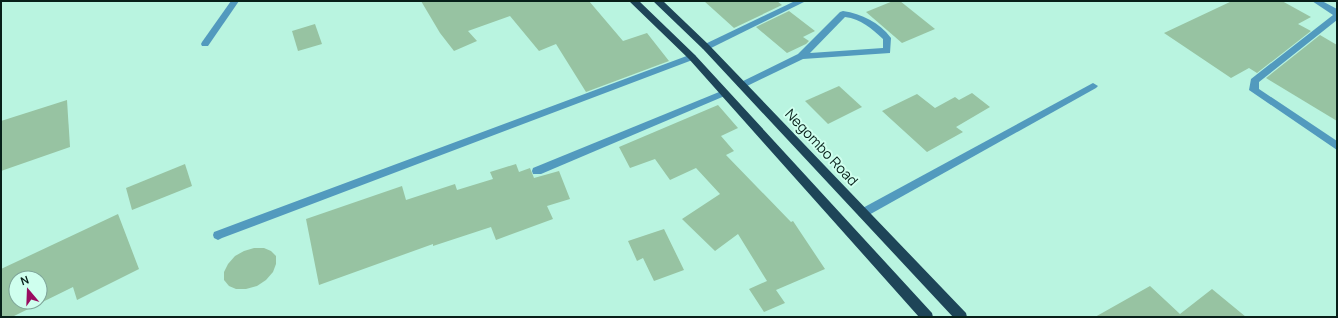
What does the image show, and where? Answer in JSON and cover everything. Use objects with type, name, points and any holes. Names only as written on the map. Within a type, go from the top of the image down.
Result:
[{"type":"highway","points":[[634,1],[692,57],[927,317]]},
{"type":"highway","name":"Negombo Road","points":[[658,1],[742,84],[961,317]]},
{"type":"street","points":[[205,44],[235,1]]},
{"type":"street","points":[[706,47],[802,1]]},
{"type":"street","points":[[1316,1],[1337,15],[1254,81],[1254,90],[1337,146]]},
{"type":"street","points":[[742,84],[801,56],[843,14],[858,15],[887,38],[887,51],[801,56]]},
{"type":"street","points":[[218,235],[692,57]]},
{"type":"street","points":[[863,214],[1093,86]]},
{"type":"street","points":[[537,171],[724,93]]},
{"type":"building","points":[[421,1],[589,1],[623,41],[647,33],[669,61],[586,92],[556,44],[539,51],[510,16],[468,31],[477,41],[454,51],[440,33]]},
{"type":"building","points":[[704,1],[777,1],[782,5],[734,28]]},
{"type":"building","points":[[893,1],[900,1],[935,29],[902,43],[866,12]]},
{"type":"building","points":[[1232,1],[1282,1],[1311,17],[1298,24],[1311,31],[1257,73],[1249,68],[1231,78],[1164,33]]},
{"type":"building","points":[[789,11],[815,31],[803,37],[809,41],[806,44],[787,53],[756,27]]},
{"type":"building","points":[[315,24],[322,44],[298,51],[292,31]]},
{"type":"building","points":[[1320,35],[1337,45],[1337,121],[1266,78]]},
{"type":"building","points":[[839,86],[862,107],[828,124],[805,101]]},
{"type":"building","points":[[972,93],[990,107],[956,127],[963,132],[927,152],[882,111],[917,94],[935,108],[955,97],[959,100]]},
{"type":"building","points":[[67,100],[70,147],[1,171],[1,121]]},
{"type":"building","points":[[718,105],[738,128],[721,136],[734,151],[726,155],[791,222],[793,221],[825,269],[776,290],[785,303],[764,312],[749,289],[767,281],[738,234],[715,251],[682,219],[720,194],[696,168],[670,180],[655,159],[630,168],[619,147]]},
{"type":"building","points":[[185,164],[192,186],[132,210],[126,188]]},
{"type":"building","points":[[516,164],[519,172],[530,168],[534,178],[559,171],[570,199],[547,206],[553,219],[496,240],[491,227],[433,246],[433,244],[319,285],[306,219],[402,186],[406,200],[455,184],[457,190],[493,179],[490,172]]},
{"type":"building","points":[[118,214],[139,269],[77,300],[73,287],[48,299],[48,270],[8,270],[8,310],[26,310],[12,317],[1,317],[1,269]]},
{"type":"building","points":[[664,229],[684,270],[654,281],[643,258],[637,261],[628,241]]},
{"type":"building","points":[[254,248],[264,248],[271,251],[276,256],[276,264],[273,272],[266,280],[257,286],[246,289],[236,289],[229,286],[224,280],[224,272],[228,264],[235,256]]},
{"type":"building","points":[[1150,286],[1180,314],[1212,289],[1246,317],[1095,317]]}]
